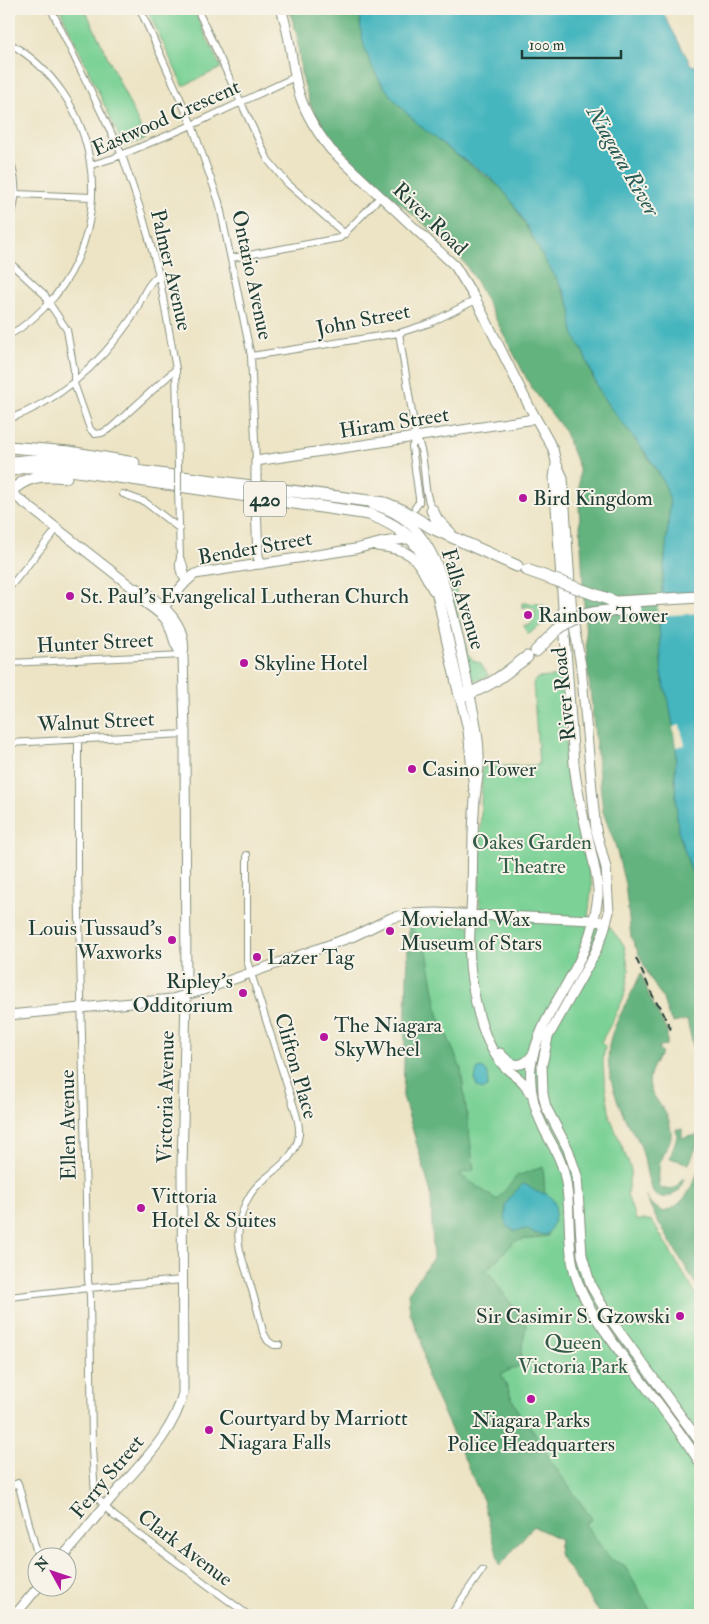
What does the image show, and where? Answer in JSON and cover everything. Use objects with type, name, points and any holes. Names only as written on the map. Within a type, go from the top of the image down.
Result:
[{"type":"highway","points":[[9,447],[69,452],[146,464],[174,480]]},
{"type":"highway","name":"Falls Avenue","points":[[9,463],[42,458],[362,512],[391,524],[416,538],[429,568],[465,695]]},
{"type":"highway","name":"Falls Avenue","points":[[9,471],[24,468],[50,467],[346,499]]},
{"type":"highway","points":[[9,492],[20,483],[39,475],[151,488],[174,480]]},
{"type":"highway","points":[[346,499],[385,503],[402,510],[427,526],[522,568],[616,602],[700,597]]},
{"type":"highway","points":[[402,510],[411,511],[415,508]]},
{"type":"highway","points":[[432,510],[441,525],[462,541]]},
{"type":"highway","points":[[465,695],[491,683],[532,654],[569,620],[587,613],[700,604]]},
{"type":"main road","name":"River Road","points":[[281,9],[288,29],[295,77],[302,101],[318,133],[331,150],[456,266],[476,300],[507,364],[553,449],[563,478],[572,614],[581,666],[595,821],[606,868],[609,912],[594,955],[548,1037],[542,1065],[543,1094],[550,1115],[568,1149],[577,1176],[582,1255],[591,1286],[611,1320],[700,1442]]},
{"type":"main road","name":"Hiram Street","points":[[256,461],[528,420],[536,417]]},
{"type":"main road","name":"Ontario Avenue","points":[[256,461],[258,557],[262,564]]},
{"type":"main road","name":"River Road","points":[[535,1109],[531,1077],[534,1051],[550,1011],[577,966],[588,938],[594,920],[598,888],[574,764],[555,486],[556,462]]},
{"type":"main road","name":"Victoria Avenue","points":[[9,492],[133,588],[140,588],[161,610],[172,616],[184,644],[186,995],[182,1280],[184,1393],[174,1418]]},
{"type":"main road","name":"Falls Avenue","points":[[346,499],[392,512],[411,525],[416,538],[438,567],[452,614],[465,695],[475,799],[471,915],[472,979],[478,1010],[496,1054],[503,1065],[528,1087],[535,1109]]},
{"type":"main road","name":"Bender Street","points":[[161,610],[195,574],[416,538]]},
{"type":"main road","name":"Bender Street","points":[[372,546],[395,548],[409,554],[419,565],[439,600]]},
{"type":"main road","points":[[9,1015],[172,999],[250,974],[354,936],[391,918],[419,913],[594,920],[606,923]]},
{"type":"main road","name":"Falls Avenue","points":[[489,1039],[506,1060],[515,1064],[525,1063],[534,1051]]},
{"type":"main road","points":[[535,1109],[559,1158],[565,1175],[568,1192],[570,1253],[574,1271],[583,1295],[605,1331],[700,1463]]},
{"type":"main road","name":"Ferry Street","points":[[71,1546],[156,1446],[174,1418]]},
{"type":"main road","points":[[19,1614],[32,1596]]},
{"type":"street","name":"Palmer Avenue","points":[[51,9],[122,155],[160,275],[176,369],[174,480],[180,529],[180,558],[178,564],[182,577],[186,582]]},
{"type":"street","name":"Ontario Avenue","points":[[140,9],[192,125],[219,202],[251,356],[256,461]]},
{"type":"street","points":[[197,9],[261,147],[280,176],[345,234]]},
{"type":"street","points":[[9,42],[40,66],[59,87],[75,115],[85,140],[91,165]]},
{"type":"street","name":"Eastwood Crescent","points":[[9,334],[26,324],[48,303],[63,285],[75,265],[89,229],[92,197],[91,165],[122,155],[192,125],[295,77]]},
{"type":"street","points":[[9,158],[13,170],[16,194],[9,221]]},
{"type":"street","points":[[16,194],[92,197]]},
{"type":"street","points":[[232,258],[340,238],[381,196]]},
{"type":"street","points":[[9,262],[45,295],[48,303],[61,319],[70,338],[74,383],[90,429],[96,434],[111,428],[176,369]]},
{"type":"street","points":[[9,418],[47,401],[74,383],[95,364],[115,342],[153,279],[160,275]]},
{"type":"street","name":"John Street","points":[[251,356],[399,333],[430,323],[476,300]]},
{"type":"street","points":[[399,333],[416,437],[421,446],[426,490],[432,510]]},
{"type":"street","points":[[415,508],[419,502],[412,447],[416,437]]},
{"type":"street","points":[[123,494],[144,502],[180,529]]},
{"type":"street","points":[[9,588],[57,529]]},
{"type":"street","name":"Hunter Street","points":[[9,663],[183,655]]},
{"type":"street","name":"Walnut Street","points":[[9,743],[185,734]]},
{"type":"street","name":"Ellen Avenue","points":[[78,739],[78,875],[91,1331],[93,1471],[95,1495],[104,1506]]},
{"type":"street","name":"Clifton Place","points":[[247,855],[247,961],[293,1104],[299,1133],[296,1145],[290,1156],[282,1166],[252,1193],[242,1212],[238,1228],[238,1244],[263,1332],[268,1341],[274,1345],[279,1345]]},
{"type":"street","points":[[9,1298],[89,1288],[182,1280]]},
{"type":"street","points":[[9,1490],[18,1483],[35,1546]]},
{"type":"street","name":"Clark Avenue","points":[[104,1506],[113,1515],[248,1615]]},
{"type":"street","points":[[452,1615],[482,1570]]},
{"type":"green space","points":[[60,9],[85,9],[146,139],[125,146],[122,143]]},
{"type":"green space","points":[[147,9],[193,9],[221,68],[183,86]]},
{"type":"green space","points":[[289,9],[361,9],[360,25],[381,83],[406,113],[447,148],[499,186],[511,200],[559,284],[571,309],[573,332],[583,351],[595,383],[604,399],[662,478],[669,494],[670,505],[659,623],[662,678],[669,703],[676,751],[675,780],[678,831],[693,876],[700,888],[700,1039],[693,1046],[687,1020],[673,1023],[668,1015],[663,999],[650,978],[631,937],[625,884],[615,844],[603,812],[587,661],[579,505],[579,468],[564,430],[531,387],[476,281],[463,261],[451,247],[361,170],[327,133],[311,107],[301,73],[297,35]]},
{"type":"green space","points":[[447,570],[451,574],[464,571],[456,589],[456,608],[468,654],[474,661],[480,663],[489,676],[476,681],[469,675],[450,593],[452,591]]},
{"type":"green space","points":[[522,603],[543,605],[550,613],[545,621],[527,634],[524,625],[530,625],[535,619],[535,609],[529,606],[522,608]]},
{"type":"green space","name":"Queen Victoria Park","points":[[562,676],[569,788],[592,885],[588,917],[606,923],[624,945],[629,970],[624,997],[601,1042],[605,1046],[603,1059],[604,1077],[610,1117],[631,1169],[627,1195],[636,1220],[652,1221],[700,1301],[700,1615],[601,1615],[558,1553],[560,1539],[533,1526],[433,1218],[431,1193],[403,1096],[409,924],[481,926],[479,892],[482,767],[539,765],[533,683],[537,678]]},
{"type":"green space","points":[[409,924],[427,952],[438,1014],[461,1069],[474,1170],[459,1174],[497,1200],[517,1176],[543,1167],[548,1236],[515,1241],[487,1270],[526,1325],[519,1366],[501,1374],[524,1425],[529,1424],[552,1463],[592,1519],[585,1524],[610,1559],[624,1565],[653,1615],[601,1615],[558,1553],[560,1539],[533,1526],[500,1566],[483,1500],[427,1377],[421,1338],[410,1313],[408,1293],[433,1258],[431,1193],[403,1096]]},
{"type":"green space","points":[[641,973],[650,998],[667,1032],[667,1045],[659,1046],[659,1051],[662,1053],[653,1067],[649,1079],[650,1088],[669,1122],[671,1134],[660,1163],[659,1187],[663,1189],[676,1188],[684,1179],[679,1191],[665,1197],[656,1196],[649,1183],[642,1149],[638,1139],[627,1123],[618,1101],[609,1066],[608,1054],[613,1031]]},
{"type":"green space","points":[[676,1129],[682,1129],[682,1138],[697,1135],[696,1148],[689,1164],[670,1158],[677,1136]]},
{"type":"green space","points":[[700,1166],[700,1291],[657,1220],[645,1195],[651,1204],[663,1212],[671,1209],[683,1200]]},
{"type":"water","name":"Niagara River","points":[[361,9],[661,9],[691,65],[700,67],[700,888],[693,876],[678,831],[674,731],[662,678],[659,623],[670,505],[667,491],[652,463],[603,397],[574,335],[571,309],[566,297],[520,214],[501,188],[483,172],[415,122],[386,89],[374,71],[366,52],[361,31]]},
{"type":"water","points":[[481,1068],[486,1071],[488,1078],[487,1087],[482,1090],[477,1087],[475,1080],[477,1070]]},
{"type":"water","points":[[523,1184],[537,1192],[548,1195],[555,1204],[554,1221],[546,1235],[532,1233],[528,1229],[515,1231],[506,1226],[505,1206],[510,1197]]},
{"type":"pier","points":[[700,593],[700,613],[657,616],[659,596]]},
{"type":"pier","points":[[680,725],[685,745],[676,747],[673,727]]},
{"type":"railway","points":[[636,958],[655,1001],[660,1006],[672,1032]]},
{"type":"place","name":"Bird Kingdom","points":[[523,498]]},
{"type":"place","name":"St. Paul's Evangelical Lutheran Church","points":[[70,596]]},
{"type":"place","name":"Rainbow Tower","points":[[528,615]]},
{"type":"place","name":"Skyline Hotel","points":[[244,663]]},
{"type":"place","name":"Casino Tower","points":[[412,769]]},
{"type":"place","name":"Movieland Wax Museum of Stars","points":[[390,931]]},
{"type":"place","name":"Louis Tussaud's Waxworks","points":[[172,940]]},
{"type":"place","name":"Lazer Tag","points":[[257,957]]},
{"type":"place","name":"Ripley's Odditorium","points":[[243,993]]},
{"type":"place","name":"The Niagara SkyWheel","points":[[324,1037]]},
{"type":"place","name":"Vittoria Hotel & Suites","points":[[141,1208]]},
{"type":"place","name":"Sir Casimir S. Gzowski","points":[[680,1316]]},
{"type":"place","name":"Niagara Parks Police Headquarters","points":[[531,1399]]},
{"type":"place","name":"Courtyard by Marriott Niagara Falls","points":[[209,1430]]},
{"type":"park label","name":"Oakes Garden Theatre","points":[[532,854]]}]
